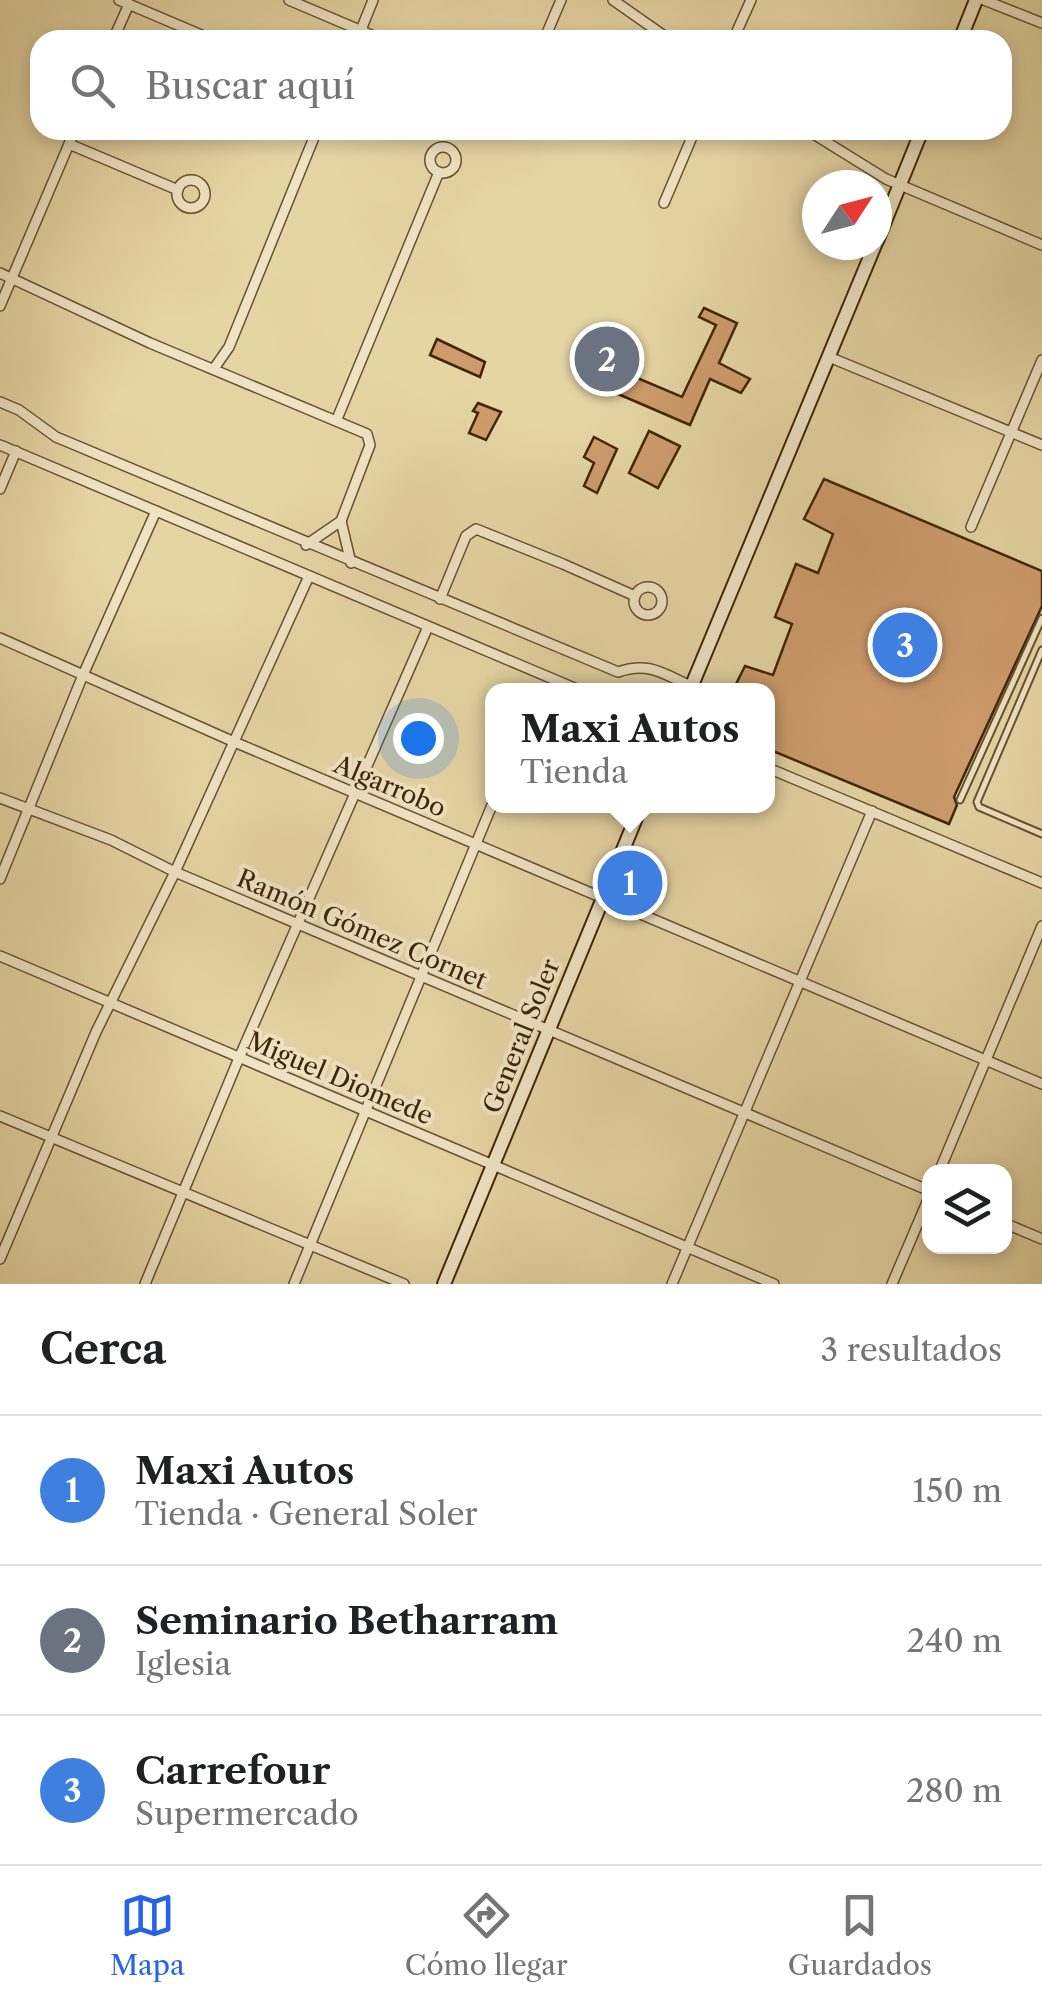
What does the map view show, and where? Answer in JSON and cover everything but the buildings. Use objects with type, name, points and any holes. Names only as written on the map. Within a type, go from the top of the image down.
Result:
[{"type":"street","points":[[289,0],[348,30]]},
{"type":"street","points":[[360,30],[373,0]]},
{"type":"street","points":[[548,30],[561,0]]},
{"type":"street","points":[[613,0],[656,30]]},
{"type":"street","points":[[738,30],[751,0]]},
{"type":"street","points":[[964,30],[976,0]]},
{"type":"street","points":[[984,0],[1042,23]]},
{"type":"street","points":[[116,30],[124,2],[190,30]]},
{"type":"street","points":[[0,306],[71,140]]},
{"type":"street","points":[[214,367],[228,347],[313,140]]},
{"type":"street","points":[[664,204],[691,140]]},
{"type":"street","points":[[822,140],[870,171],[1042,245]]},
{"type":"street","points":[[892,204],[918,140]]},
{"type":"street","points":[[69,144],[178,190]]},
{"type":"street","points":[[338,419],[439,172]]},
{"type":"street","points":[[693,683],[869,260]]},
{"type":"street","points":[[0,273],[150,343],[367,434],[370,440],[341,521],[351,563]]},
{"type":"street","points":[[830,357],[1042,444]]},
{"type":"street","points":[[971,527],[1042,360]]},
{"type":"street","points":[[0,402],[19,410],[56,438],[306,545],[618,672],[635,665],[680,683]]},
{"type":"street","points":[[0,444],[561,683]]},
{"type":"street","points":[[0,489],[16,451]]},
{"type":"street","points":[[0,879],[156,511]]},
{"type":"street","points":[[306,545],[341,521]]},
{"type":"street","points":[[440,599],[466,536],[476,530],[635,596]]},
{"type":"street","points":[[0,1259],[51,1136],[310,576]]},
{"type":"street","points":[[145,1284],[427,628]]},
{"type":"street","name":"Algarrobo","points":[[0,638],[232,741],[1042,1084]]},
{"type":"street","points":[[546,683],[548,678]]},
{"type":"street","points":[[775,771],[1042,883]]},
{"type":"street","name":"Ramón Gómez Cornet","points":[[0,798],[110,840],[174,872],[922,1190]]},
{"type":"street","points":[[672,1284],[872,811]]},
{"type":"street","points":[[294,1284],[488,813]]},
{"type":"street","name":"General Soler","points":[[444,1284],[639,813]]},
{"type":"street","points":[[942,1164],[1042,926]]},
{"type":"street","name":"Miguel Diomede","points":[[0,956],[774,1284]]},
{"type":"street","points":[[0,1116],[404,1284]]},
{"type":"street","points":[[892,1284],[922,1212]]},
{"type":"street","points":[[1012,1226],[1042,1239]]},
{"type":"lane","points":[[960,800],[1042,618]]},
{"type":"lane","points":[[1042,650],[977,802],[979,807],[1042,834]]},
{"type":"place","name":"Seminario Betharram","points":[[607,359]]},
{"type":"place","name":"Carrefour","points":[[905,645]]},
{"type":"place","name":"Maxi Autos","points":[[630,883]]}]
